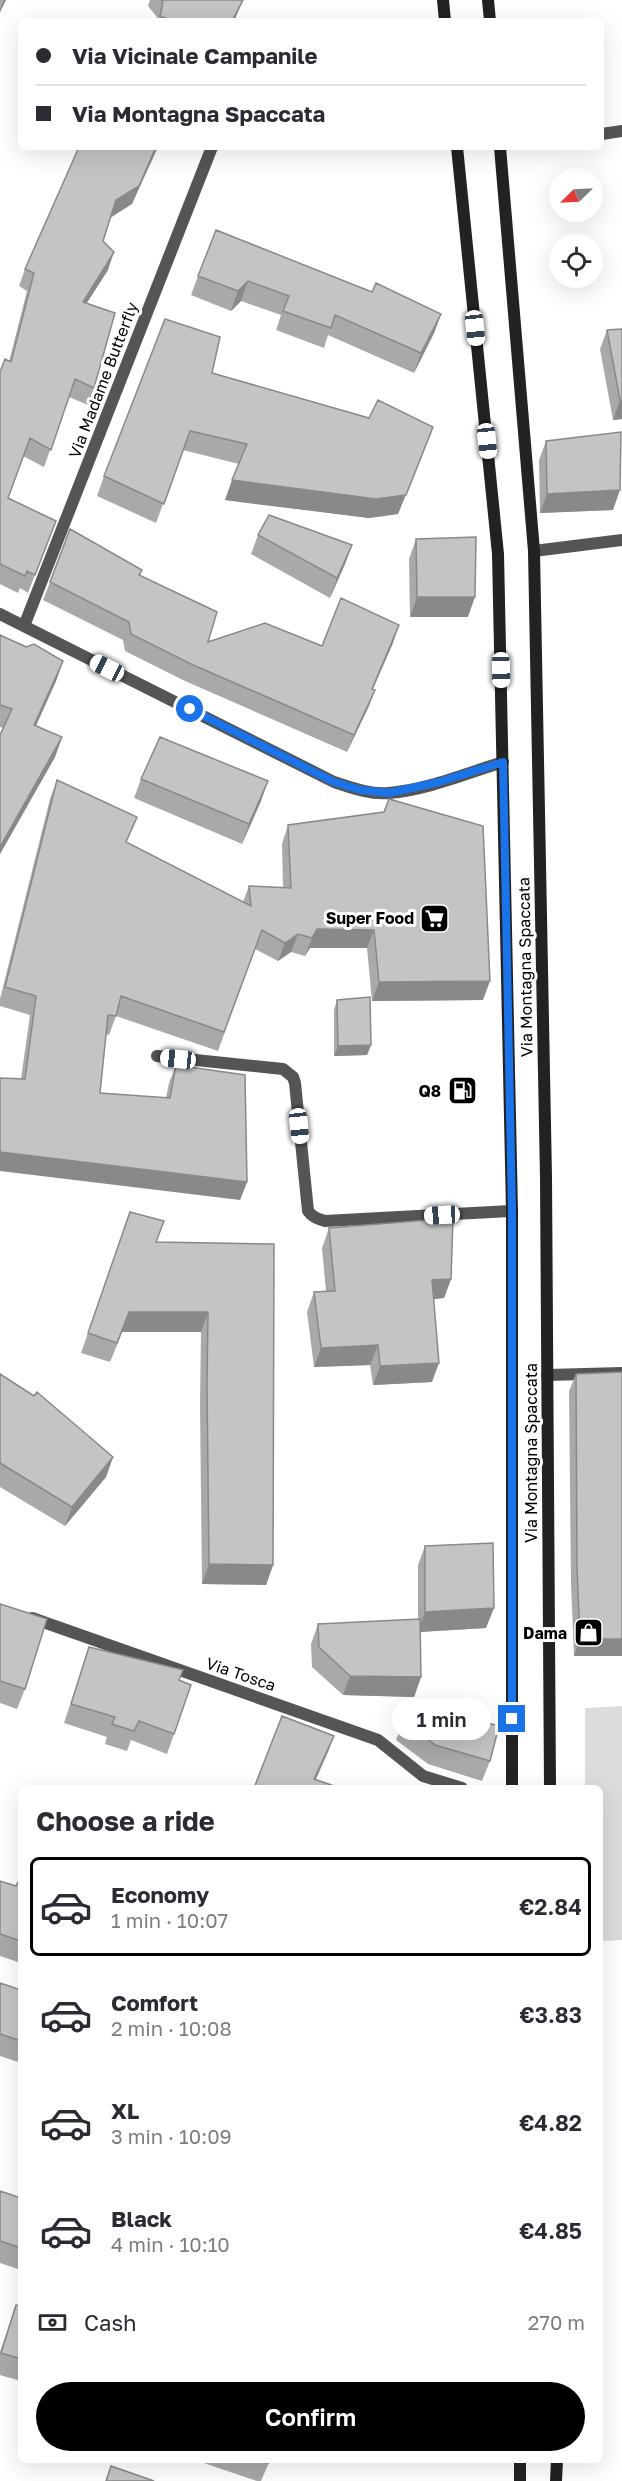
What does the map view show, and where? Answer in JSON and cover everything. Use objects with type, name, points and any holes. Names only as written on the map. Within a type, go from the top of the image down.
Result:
[{"type":"main road","points":[[443,0],[445,18]]},
{"type":"main road","points":[[488,0],[490,18]]},
{"type":"main road","name":"Via Montagna Spaccata","points":[[457,150],[498,554],[512,1211],[512,1785]]},
{"type":"main road","name":"Via Montagna Spaccata","points":[[500,150],[534,550],[546,1177],[550,1785]]},
{"type":"main road","points":[[520,2463],[520,2481]]},
{"type":"main road","points":[[556,2481],[557,2463]]},
{"type":"street","points":[[604,134],[622,132]]},
{"type":"street","name":"Via Madame Butterfly","points":[[24,626],[211,150]]},
{"type":"street","points":[[534,550],[622,540]]},
{"type":"street","points":[[0,614],[334,782],[361,790],[389,793],[434,783],[503,762]]},
{"type":"street","points":[[157,1056],[283,1069],[289,1072],[295,1083],[308,1210],[310,1215],[319,1219],[325,1221],[512,1211]]},
{"type":"street","points":[[547,1375],[622,1373]]},
{"type":"street","name":"Via Tosca","points":[[22,1615],[378,1740],[423,1776],[452,1785]]},
{"type":"shaded area","points":[[622,1706],[622,1940],[603,1941],[603,1785],[585,1785],[585,1708]]},
{"type":"building","points":[[161,0],[243,0],[234,18],[165,18],[160,16],[163,2]]},
{"type":"building","points":[[78,150],[155,150],[139,186],[116,200],[103,241],[114,252],[83,302],[115,313],[94,388],[75,379],[51,450],[30,438],[8,498],[56,521],[35,575],[27,571],[25,576],[0,564],[0,372],[5,359],[11,362],[34,273],[25,269]]},
{"type":"building","points":[[216,230],[372,292],[376,283],[441,314],[421,353],[335,315],[331,328],[283,311],[289,296],[248,281],[238,291],[198,276]]},
{"type":"building","points":[[165,319],[220,337],[212,373],[369,418],[378,400],[433,427],[406,495],[376,499],[232,480],[247,444],[190,431],[164,504],[104,476]]},
{"type":"building","points":[[622,329],[622,400],[620,400],[607,330]]},
{"type":"building","points":[[621,432],[620,490],[547,494],[546,441]]},
{"type":"building","points":[[269,515],[352,545],[337,578],[258,535]]},
{"type":"building","points":[[70,529],[142,570],[139,575],[217,612],[208,642],[265,623],[322,646],[341,598],[399,625],[372,689],[375,690],[354,735],[191,664],[131,634],[129,622],[50,582]]},
{"type":"building","points":[[476,537],[475,597],[417,597],[416,539]]},
{"type":"building","points":[[0,635],[26,647],[34,644],[63,661],[34,725],[62,737],[0,847],[0,735],[12,709],[0,705]]},
{"type":"building","points":[[160,737],[268,781],[249,824],[141,779]]},
{"type":"building","points":[[57,780],[137,817],[126,842],[251,906],[249,886],[291,888],[288,825],[384,812],[389,799],[483,826],[490,981],[379,982],[374,930],[317,929],[312,938],[298,934],[285,943],[262,930],[224,1032],[121,996],[116,1016],[108,1015],[100,1093],[170,1098],[176,1065],[245,1075],[247,1182],[0,1152],[0,1078],[25,1079],[36,996],[5,987]]},
{"type":"building","points":[[370,997],[371,1045],[338,1046],[337,1000]]},
{"type":"building","points":[[130,1212],[164,1221],[156,1242],[274,1244],[273,1565],[209,1564],[208,1312],[129,1312],[117,1343],[88,1333]]},
{"type":"building","points":[[453,1218],[451,1279],[432,1280],[439,1363],[380,1366],[378,1345],[321,1348],[314,1292],[335,1291],[329,1228]]},
{"type":"building","points":[[622,1372],[622,1639],[580,1639],[577,1567],[576,1374]]},
{"type":"building","points":[[0,1374],[34,1396],[37,1392],[113,1457],[72,1507],[0,1463]]},
{"type":"building","points":[[493,1543],[494,1608],[425,1612],[425,1546]]},
{"type":"building","points":[[0,1604],[47,1619],[25,1689],[0,1681]]},
{"type":"building","points":[[420,1619],[421,1677],[350,1676],[319,1647],[318,1624]]},
{"type":"building","points":[[89,1647],[183,1670],[179,1680],[191,1685],[174,1734],[139,1721],[134,1731],[112,1724],[115,1717],[71,1704]]},
{"type":"building","points":[[415,1703],[499,1726],[490,1761],[435,1745],[404,1720]]},
{"type":"building","points":[[282,1716],[334,1736],[314,1779],[331,1785],[255,1785]]},
{"type":"building","points":[[0,1881],[16,1886],[18,1882],[18,1940],[0,1934]]},
{"type":"building","points":[[0,1983],[18,1989],[18,2040],[0,2034]]},
{"type":"building","points":[[0,2191],[18,2197],[18,2247],[0,2241]]},
{"type":"building","points":[[16,2305],[18,2305],[18,2358],[1,2353]]},
{"type":"building","points":[[111,2466],[154,2481],[106,2481]]},
{"type":"place","name":"Super Food","points":[[435,918]]},
{"type":"place","name":"Q8","points":[[462,1091]]},
{"type":"place","name":"Dama","points":[[588,1633]]},
{"type":"route","points":[[190,709],[334,782],[361,790],[389,793],[439,782],[503,762],[512,1211],[512,1719]]}]
